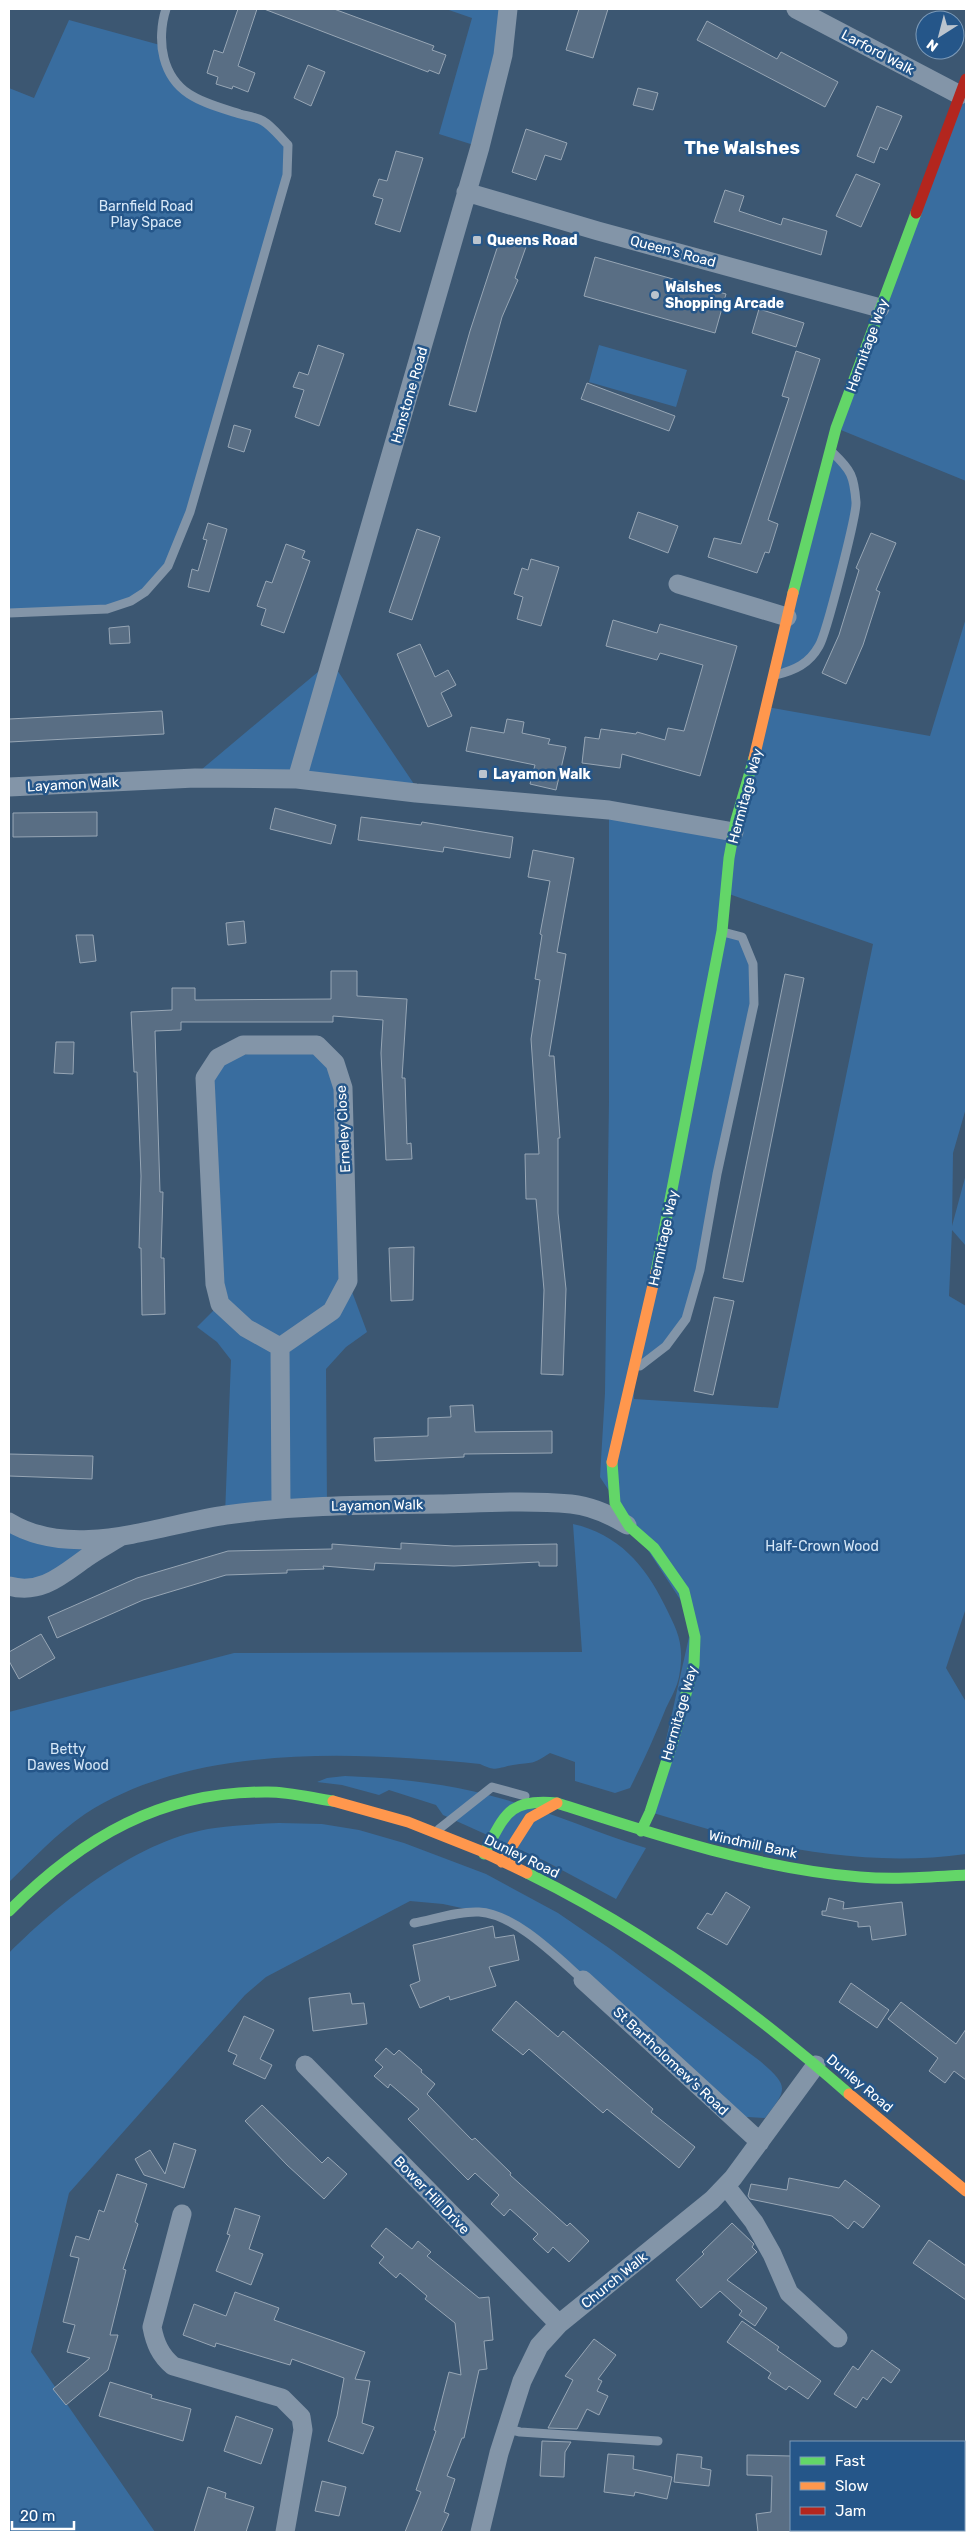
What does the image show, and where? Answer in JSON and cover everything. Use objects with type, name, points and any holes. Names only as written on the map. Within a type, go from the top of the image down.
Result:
[{"type":"street","name":"Hanstone Road","points":[[297,779],[466,192],[503,55],[508,9]]},
{"type":"street","name":"Larford Walk","points":[[796,9],[963,87]]},
{"type":"street","name":"Hermitage Way","points":[[641,1831],[650,1812],[692,1674],[695,1637],[684,1591],[654,1548],[629,1526],[615,1503],[611,1466],[667,1224],[722,931],[734,832],[754,761],[786,617],[836,428],[963,87]]},
{"type":"street","name":"Queen's Road","points":[[466,192],[598,231],[880,308]]},
{"type":"street","points":[[678,584],[786,617]]},
{"type":"street","name":"Layamon Walk","points":[[9,787],[195,778],[297,779],[416,793],[609,810],[734,832]]},
{"type":"street","name":"Erneley Close","points":[[244,1045],[317,1045],[335,1063],[343,1088],[348,1281],[332,1311],[280,1347],[246,1328],[220,1304],[215,1284],[205,1078],[218,1058],[244,1045]]},
{"type":"street","points":[[280,1347],[281,1509]]},
{"type":"street","name":"Layamon Walk","points":[[9,1522],[39,1536],[62,1540],[123,1536],[225,1515],[281,1509],[504,1503],[571,1504],[608,1513],[629,1526]]},
{"type":"street","name":"Layamon Walk","points":[[9,1586],[37,1588],[64,1575],[86,1558],[123,1536]]},
{"type":"street","name":"Dunley Road","points":[[9,1911],[49,1871],[95,1839],[137,1817],[209,1796],[266,1791],[322,1798],[363,1807],[435,1832],[502,1862],[594,1910],[668,1956],[725,1995],[816,2065],[966,2190]]},
{"type":"street","points":[[484,1854],[507,1812],[525,1801],[541,1800]]},
{"type":"street","name":"Windmill Bank","points":[[541,1800],[557,1803],[641,1831],[749,1860],[831,1874],[908,1879],[966,1875]]},
{"type":"street","points":[[502,1862],[530,1818],[557,1803]]},
{"type":"street","name":"St Bartholomew's Road","points":[[583,1980],[760,2142]]},
{"type":"street","name":"Bower Hill Drive","points":[[305,2065],[559,2324]]},
{"type":"street","name":"Church Walk","points":[[480,2532],[507,2428],[533,2355],[559,2324],[699,2212],[726,2186],[816,2065]]},
{"type":"street","points":[[726,2186],[754,2222],[772,2254],[783,2284],[789,2293],[838,2338]]},
{"type":"street","points":[[182,2214],[152,2327],[155,2339],[165,2359],[173,2366],[282,2398],[301,2417],[303,2430],[285,2532]]},
{"type":"lane","points":[[9,613],[107,609],[131,601],[145,592],[168,566],[190,512],[284,188],[288,162],[288,144],[275,131],[262,120],[190,95],[178,87],[168,74],[162,44],[162,20],[166,9]]},
{"type":"lane","points":[[774,676],[799,668],[819,646],[842,567],[857,504],[850,470],[830,451]]},
{"type":"lane","points":[[634,1371],[666,1346],[686,1319],[700,1270],[717,1174],[754,1004],[753,964],[742,938],[722,931]]},
{"type":"lane","points":[[435,1832],[492,1787],[541,1800]]},
{"type":"lane","points":[[414,1923],[480,1912],[519,1925],[583,1980]]},
{"type":"lane","points":[[507,2428],[520,2432],[658,2441]]},
{"type":"green space","points":[[446,9],[508,9],[480,147],[439,134],[472,18]]},
{"type":"green space","name":"Barnfield Road Play Space","points":[[69,20],[160,45],[177,87],[262,120],[286,145],[287,162],[175,551],[145,592],[107,609],[9,613],[9,88],[34,98]]},
{"type":"green space","points":[[966,79],[966,481],[836,428]]},
{"type":"green space","points":[[599,345],[687,370],[676,407],[589,382]]},
{"type":"green space","points":[[830,451],[851,470],[857,504],[819,646],[799,668],[774,676]]},
{"type":"green space","name":"Half-Crown Wood","points":[[966,618],[966,1108],[953,1153],[952,1226],[966,1174],[966,1246],[952,1230],[949,1296],[966,1306],[966,1608],[946,1668],[966,1702],[966,1854],[925,1858],[845,1856],[767,1843],[689,1824],[650,1812],[693,1619],[600,1477],[605,1393],[609,1101],[609,813],[734,831],[767,707],[930,736]],"holes":[[[729,894],[873,944],[778,1408],[634,1399],[633,1371],[666,1346],[686,1319],[754,1004],[753,964],[742,937],[722,931]]]},
{"type":"green space","points":[[331,661],[416,787],[195,775]]},
{"type":"green space","points":[[317,1045],[335,1063],[348,1281],[367,1332],[346,1347],[326,1369],[327,1506],[225,1515],[231,1360],[217,1342],[197,1327],[220,1304],[205,1078],[218,1058]]},
{"type":"green space","points":[[9,1522],[23,1530],[123,1536],[64,1575],[9,1586]]},
{"type":"green space","name":"Betty Dawes Wood","points":[[573,1524],[604,1535],[617,1543],[639,1564],[648,1576],[673,1623],[681,1647],[681,1666],[677,1685],[630,1788],[615,1793],[575,1781],[575,1762],[550,1753],[539,1760],[497,1769],[480,1764],[432,1760],[329,1756],[277,1758],[225,1764],[175,1775],[128,1791],[85,1814],[55,1838],[9,1882],[9,1712],[234,1653],[582,1652]]},
{"type":"green space","points":[[345,1776],[385,1778],[464,1789],[521,1804],[646,1848],[616,1899],[545,1861],[443,1815],[436,1805],[389,1790],[379,1795],[342,1785],[317,1782],[327,1778]]},
{"type":"green space","points":[[279,1823],[322,1824],[359,1830],[404,1843],[486,1874],[558,1913],[609,1948],[760,2061],[780,2082],[781,2094],[765,2118],[732,2116],[519,1925],[480,1912],[443,1904],[410,1901],[266,1977],[245,1995],[69,2193],[31,2352],[155,2532],[9,2532],[9,1953],[77,1893],[131,1858],[158,1844],[187,1834],[215,1828]]},
{"type":"building","points":[[238,9],[257,9],[238,66],[255,73],[248,92],[233,86],[232,89],[216,84],[218,77],[207,73],[214,50],[223,53]]},
{"type":"building","points":[[264,9],[334,9],[434,46],[432,50],[446,55],[439,74],[429,70],[428,72]]},
{"type":"building","points":[[579,9],[608,9],[593,58],[566,50]]},
{"type":"building","points":[[707,21],[777,59],[781,52],[838,82],[825,107],[697,40]]},
{"type":"building","points":[[308,65],[325,72],[311,106],[294,98]]},
{"type":"building","points":[[638,88],[658,93],[653,110],[633,105]]},
{"type":"building","points":[[877,106],[902,116],[887,150],[880,147],[874,163],[857,156]]},
{"type":"building","points":[[526,129],[567,143],[561,160],[545,155],[536,180],[512,172]]},
{"type":"building","points":[[396,151],[423,158],[400,232],[375,224],[383,199],[373,196],[379,179],[387,181]]},
{"type":"building","points":[[856,174],[880,184],[861,227],[836,216]]},
{"type":"building","points":[[725,190],[744,196],[739,211],[781,225],[783,218],[827,231],[821,255],[714,222]]},
{"type":"building","points":[[501,236],[527,244],[515,278],[518,280],[502,317],[476,412],[449,405],[470,331]]},
{"type":"building","name":"Walshes Shopping Arcade","points":[[595,257],[726,294],[715,333],[584,296]]},
{"type":"building","points":[[759,309],[804,323],[796,347],[752,333]]},
{"type":"building","points":[[318,345],[344,354],[319,426],[295,417],[304,390],[293,387],[299,372],[308,375]]},
{"type":"building","points":[[796,351],[820,359],[768,520],[778,524],[769,553],[765,552],[757,573],[708,557],[714,538],[741,544],[789,398],[782,396]]},
{"type":"building","points":[[587,383],[675,416],[669,431],[581,399]]},
{"type":"building","points":[[234,425],[251,430],[244,452],[228,447]]},
{"type":"building","points":[[638,512],[678,526],[668,553],[629,538]]},
{"type":"building","points":[[208,523],[227,529],[209,592],[188,587],[192,569],[198,571],[207,540],[203,539]]},
{"type":"building","points":[[417,529],[440,537],[412,620],[389,612]]},
{"type":"building","points":[[871,533],[896,543],[876,590],[880,592],[863,645],[846,684],[822,673],[839,635],[859,570],[856,568]]},
{"type":"building","points":[[286,544],[305,551],[302,558],[310,561],[284,633],[261,625],[266,609],[257,606],[266,581],[272,583]]},
{"type":"building","points":[[531,559],[559,567],[541,626],[517,619],[523,597],[514,594],[522,568],[528,570]]},
{"type":"building","points":[[613,620],[657,633],[660,624],[737,646],[700,776],[622,754],[620,768],[582,763],[585,737],[599,739],[601,729],[636,734],[637,732],[665,740],[668,728],[684,731],[703,665],[660,653],[657,660],[606,646]]},
{"type":"building","points":[[129,626],[130,643],[110,644],[109,628]]},
{"type":"building","points":[[420,644],[435,677],[448,670],[456,685],[441,693],[452,716],[428,727],[397,654]]},
{"type":"building","points":[[162,711],[164,734],[9,742],[9,719]]},
{"type":"building","points":[[507,719],[524,722],[522,733],[550,739],[548,744],[566,747],[556,790],[530,784],[535,765],[466,751],[471,727],[504,733]]},
{"type":"building","points":[[275,808],[336,825],[331,844],[270,829]]},
{"type":"building","points":[[97,812],[97,836],[13,837],[13,813]]},
{"type":"building","points":[[361,817],[421,825],[422,822],[513,837],[510,858],[444,847],[443,852],[358,840]]},
{"type":"building","points":[[533,850],[574,858],[557,952],[566,954],[549,1056],[554,1056],[560,1138],[558,1138],[558,1213],[566,1289],[563,1375],[541,1374],[544,1290],[536,1199],[526,1199],[525,1154],[539,1154],[531,1039],[540,980],[535,979],[542,935],[540,934],[550,881],[528,877]]},
{"type":"building","points":[[244,921],[246,943],[228,945],[226,923]]},
{"type":"building","points":[[76,935],[93,935],[96,961],[80,963]]},
{"type":"building","points":[[331,971],[357,971],[357,996],[407,999],[402,1078],[405,1078],[407,1144],[411,1143],[412,1159],[386,1160],[381,1053],[383,1020],[333,1016],[333,1022],[181,1022],[181,1030],[155,1031],[160,1192],[163,1192],[161,1258],[164,1258],[165,1314],[142,1315],[141,1248],[139,1248],[141,1176],[137,1072],[134,1072],[131,1012],[172,1010],[172,988],[195,988],[195,1000],[331,999]]},
{"type":"building","points":[[785,974],[804,978],[743,1282],[723,1278]]},
{"type":"building","points":[[56,1042],[74,1042],[73,1074],[54,1073]]},
{"type":"building","points":[[414,1247],[413,1300],[391,1301],[389,1248]]},
{"type":"building","points":[[714,1297],[734,1301],[713,1395],[694,1391]]},
{"type":"building","points":[[473,1405],[475,1432],[552,1431],[552,1453],[464,1454],[464,1457],[375,1461],[374,1438],[428,1436],[428,1418],[451,1417],[450,1406]]},
{"type":"building","points":[[9,1454],[93,1456],[92,1479],[9,1476]]},
{"type":"building","points":[[401,1543],[454,1546],[557,1544],[557,1566],[539,1566],[539,1562],[454,1566],[375,1563],[374,1570],[323,1566],[324,1569],[287,1570],[287,1573],[226,1575],[143,1600],[57,1638],[48,1617],[137,1578],[228,1551],[332,1549],[332,1544],[401,1549]]},
{"type":"building","points":[[41,1634],[55,1658],[19,1679],[9,1661],[9,1652]]},
{"type":"building","points":[[726,1892],[750,1907],[727,1945],[697,1928],[707,1913],[712,1915]]},
{"type":"building","points":[[829,1898],[844,1902],[843,1909],[902,1902],[906,1935],[872,1940],[870,1926],[858,1927],[858,1922],[822,1915],[822,1911],[826,1911]]},
{"type":"building","points":[[493,1926],[495,1938],[514,1935],[519,1960],[489,1967],[496,1986],[450,2000],[449,1996],[420,2008],[410,1985],[420,1981],[413,1945]]},
{"type":"building","points":[[851,1983],[889,2010],[877,2028],[839,2002]]},
{"type":"building","points":[[350,1993],[352,2004],[364,2003],[367,2024],[313,2031],[309,1998]]},
{"type":"building","points":[[516,2001],[558,2037],[563,2031],[653,2109],[651,2112],[695,2147],[679,2168],[607,2109],[603,2113],[529,2049],[523,2055],[492,2030]]},
{"type":"building","points":[[901,2002],[956,2044],[966,2029],[966,2080],[954,2071],[945,2083],[929,2071],[938,2058],[888,2019]]},
{"type":"building","points":[[244,2016],[274,2030],[260,2059],[272,2065],[265,2079],[233,2064],[237,2055],[228,2051]]},
{"type":"building","points":[[386,2048],[394,2055],[399,2050],[422,2070],[421,2072],[435,2084],[427,2094],[472,2140],[475,2138],[511,2173],[510,2175],[567,2226],[570,2223],[589,2241],[569,2262],[553,2247],[548,2253],[533,2239],[538,2234],[510,2209],[504,2216],[491,2204],[499,2195],[475,2173],[468,2180],[408,2119],[419,2109],[390,2084],[388,2088],[374,2076],[383,2067],[375,2060]]},
{"type":"building","points":[[262,2105],[322,2163],[328,2157],[347,2174],[324,2199],[287,2165],[245,2121]]},
{"type":"building","points":[[174,2143],[196,2150],[184,2188],[144,2175],[135,2159],[150,2150],[165,2174]]},
{"type":"building","points":[[117,2174],[147,2184],[135,2222],[138,2224],[123,2269],[126,2270],[110,2335],[118,2335],[108,2370],[66,2405],[53,2389],[90,2358],[67,2352],[75,2325],[63,2322],[79,2258],[70,2256],[76,2236],[89,2240],[99,2210],[104,2212]]},
{"type":"building","points":[[789,2178],[839,2188],[845,2180],[880,2206],[863,2228],[854,2221],[848,2229],[832,2216],[750,2199],[748,2196],[751,2184],[787,2190]]},
{"type":"building","points":[[235,2208],[260,2216],[249,2249],[263,2254],[251,2285],[216,2271],[230,2235],[227,2234]]},
{"type":"building","points":[[732,2223],[754,2244],[752,2247],[757,2252],[727,2280],[767,2308],[755,2326],[739,2315],[742,2311],[720,2291],[701,2308],[676,2280],[704,2254],[702,2252]]},
{"type":"building","points":[[386,2228],[412,2249],[418,2241],[431,2252],[427,2256],[479,2298],[489,2297],[493,2340],[484,2341],[487,2369],[479,2370],[464,2438],[462,2438],[447,2476],[455,2479],[444,2512],[449,2514],[441,2532],[405,2532],[421,2492],[416,2490],[436,2431],[434,2430],[449,2372],[461,2375],[455,2323],[425,2299],[427,2296],[400,2273],[396,2278],[379,2263],[384,2257],[371,2246]]},
{"type":"building","points":[[929,2240],[966,2266],[966,2300],[913,2263]]},
{"type":"building","points":[[235,2292],[279,2308],[274,2320],[365,2352],[355,2379],[370,2381],[362,2423],[374,2427],[363,2454],[328,2441],[337,2416],[344,2378],[292,2359],[290,2365],[216,2343],[215,2347],[183,2335],[194,2304],[226,2316]]},
{"type":"building","points":[[742,2321],[779,2347],[777,2350],[821,2381],[808,2399],[789,2386],[786,2390],[768,2378],[771,2373],[727,2342]]},
{"type":"building","points":[[594,2339],[616,2355],[598,2379],[602,2381],[597,2391],[608,2396],[599,2415],[587,2409],[577,2429],[548,2428],[573,2380],[565,2376]]},
{"type":"building","points":[[872,2350],[900,2370],[891,2383],[883,2377],[867,2400],[863,2397],[856,2408],[834,2394],[853,2366],[858,2370]]},
{"type":"building","points":[[110,2382],[152,2395],[151,2398],[191,2409],[183,2441],[99,2416]]},
{"type":"building","points":[[236,2416],[273,2429],[261,2464],[224,2451]]},
{"type":"building","points":[[542,2441],[571,2442],[565,2452],[564,2477],[540,2476]]},
{"type":"building","points":[[608,2454],[634,2456],[633,2469],[672,2477],[667,2499],[635,2492],[634,2496],[604,2492]]},
{"type":"building","points":[[677,2454],[702,2457],[701,2468],[711,2470],[709,2486],[674,2482]]},
{"type":"building","points":[[747,2455],[790,2456],[791,2532],[758,2532],[756,2514],[771,2512],[772,2476],[747,2475]]},
{"type":"building","points":[[322,2481],[346,2487],[339,2516],[315,2511]]},
{"type":"building","points":[[208,2487],[226,2493],[225,2498],[254,2507],[246,2532],[194,2532]]},
{"type":"traffic: fast","points":[[793,593],[836,428],[916,213]]},
{"type":"traffic: fast","points":[[656,1272],[722,931],[729,858],[736,820],[754,758]]},
{"type":"traffic: fast","points":[[612,1462],[615,1503],[629,1526],[654,1548],[684,1591],[695,1637],[694,1665],[673,1741],[650,1812],[641,1831]]},
{"type":"traffic: fast","points":[[9,1911],[66,1861],[95,1841],[126,1823],[159,1810],[193,1800],[229,1794],[276,1792],[333,1801]]},
{"type":"traffic: fast","points":[[484,1854],[503,1819],[510,1812],[528,1803],[541,1802],[557,1803],[706,1849],[821,1873],[873,1878],[966,1875]]},
{"type":"traffic: fast","points":[[527,1873],[613,1919],[695,1973],[774,2031],[849,2094]]},
{"type":"traffic: slow","points":[[754,758],[793,593]]},
{"type":"traffic: slow","points":[[612,1462],[656,1272]]},
{"type":"traffic: slow","points":[[333,1801],[408,1822],[481,1851],[527,1873]]},
{"type":"traffic: slow","points":[[502,1862],[530,1818],[557,1803]]},
{"type":"traffic: slow","points":[[849,2094],[966,2191]]},
{"type":"traffic: jam","points":[[916,213],[966,79]]},
{"type":"place","name":"Queens Road","points":[[477,240]]},
{"type":"place","name":"Walshes Shopping Arcade","points":[[655,295]]},
{"type":"place","name":"Layamon Walk","points":[[483,774]]},
{"type":"district","name":"The Walshes","points":[[742,147]]}]
